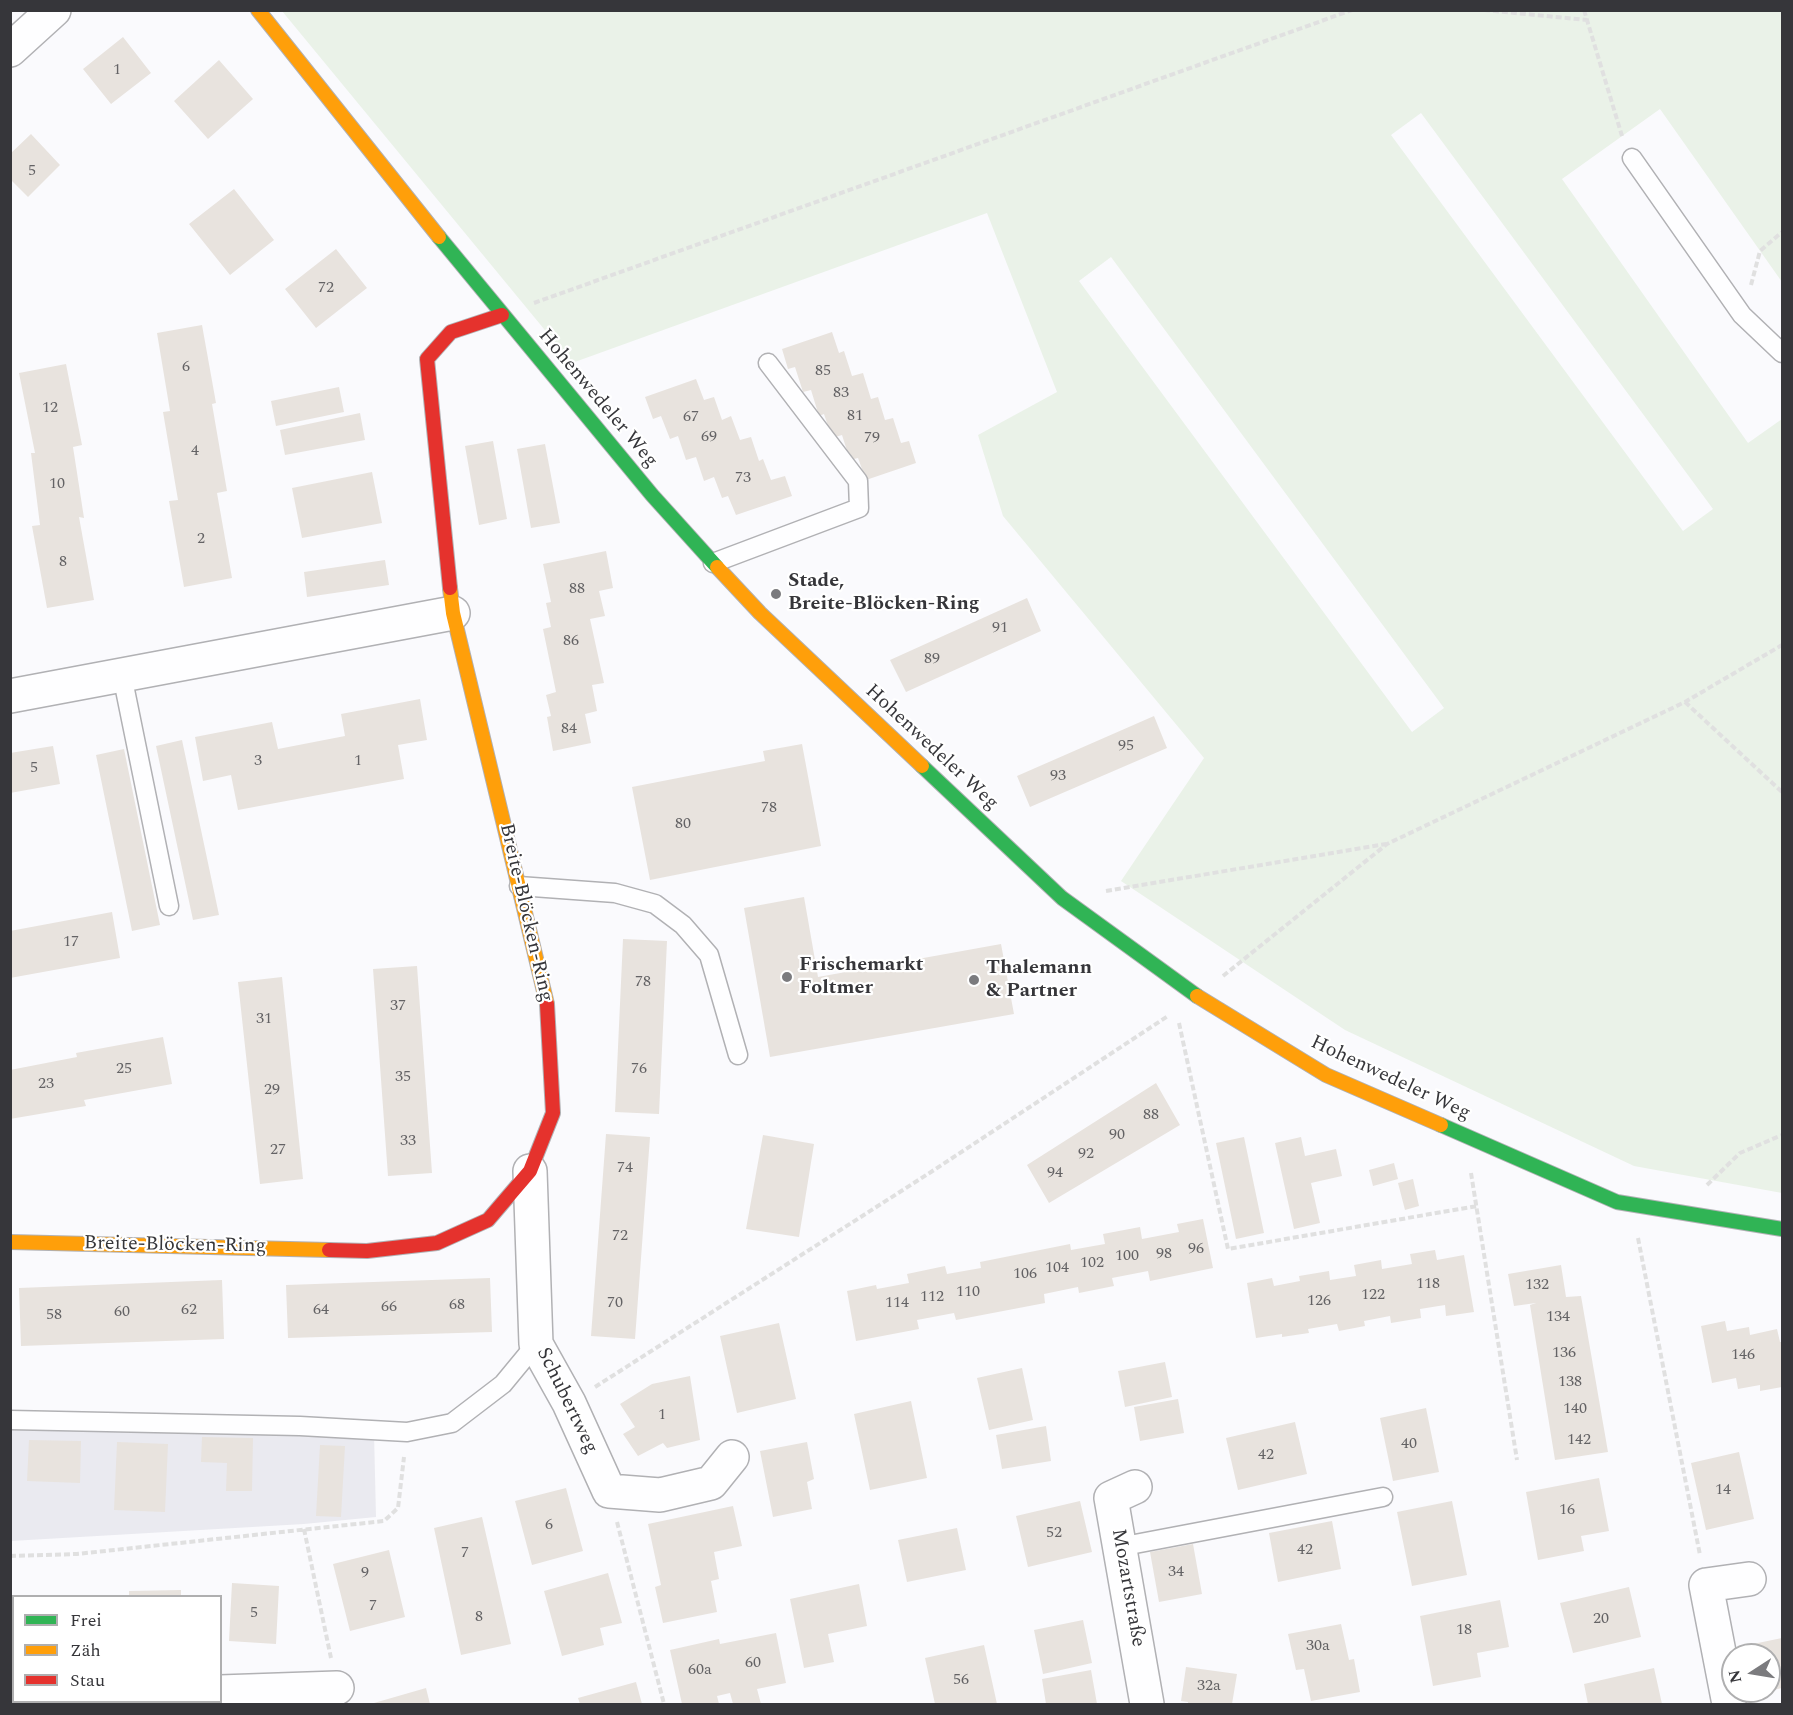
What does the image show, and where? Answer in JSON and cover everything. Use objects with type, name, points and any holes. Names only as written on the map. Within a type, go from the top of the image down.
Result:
[{"type":"street","points":[[10,50],[54,10]]},
{"type":"street","name":"Hohenwedeler Weg","points":[[258,10],[502,315],[652,495],[712,563],[760,613],[1062,898],[1198,997],[1326,1076],[1617,1202],[1782,1229]]},
{"type":"street","name":"Breite-Blöcken-Ring","points":[[10,1242],[367,1251],[437,1243],[488,1220],[530,1171],[553,1113],[547,1002],[453,613],[427,359],[451,332],[502,315]]},
{"type":"street","points":[[10,696],[453,613]]},
{"type":"street","name":"Schubertweg","points":[[530,1171],[536,1344],[569,1403],[609,1491]]},
{"type":"street","points":[[609,1491],[660,1495],[711,1483],[732,1457]]},
{"type":"street","name":"Mozartstraße","points":[[1135,1487],[1111,1498],[1147,1704]]},
{"type":"street","points":[[1729,1704],[1706,1585],[1749,1579]]},
{"type":"street","points":[[222,1692],[337,1688]]},
{"type":"lane","points":[[1632,158],[1742,315],[1782,353]]},
{"type":"lane","points":[[712,563],[859,508],[858,481],[768,363]]},
{"type":"lane","points":[[122,675],[169,906]]},
{"type":"lane","points":[[519,886],[615,893],[655,904],[683,925],[710,955],[738,1055]]},
{"type":"lane","points":[[10,1420],[300,1426],[407,1432],[452,1423],[503,1384],[536,1344]]},
{"type":"lane","points":[[1119,1547],[1383,1497]]},
{"type":"path","points":[[502,315],[1352,10]]},
{"type":"path","points":[[1484,10],[1587,20]]},
{"type":"path","points":[[1584,10],[1622,135],[1632,158]]},
{"type":"path","points":[[1742,315],[1760,251],[1782,231]]},
{"type":"path","points":[[569,1403],[853,1222],[1198,997],[1387,844],[1685,702],[1782,645]]},
{"type":"path","points":[[1685,702],[1782,792]]},
{"type":"path","points":[[1062,898],[1387,844]]},
{"type":"path","points":[[1176,1011],[1228,1249],[1476,1206]]},
{"type":"path","points":[[1680,1212],[1740,1153],[1782,1135]]},
{"type":"path","points":[[1465,1136],[1517,1460]]},
{"type":"path","points":[[1631,1204],[1706,1585]]},
{"type":"path","points":[[10,1556],[77,1554],[384,1521],[398,1508],[407,1432]]},
{"type":"path","points":[[609,1491],[664,1704]]},
{"type":"path","points":[[304,1529],[337,1688]]},
{"type":"shaded area","points":[[282,11],[1782,11],[1782,282],[1660,109],[1562,179],[1748,443],[1782,419],[1782,1193],[1634,1166],[1345,1030],[1121,881],[1204,758],[1003,516],[978,435],[1057,392],[987,213],[572,363]],"holes":[[[1421,113],[1713,509],[1683,531],[1391,135]],[[1111,257],[1444,708],[1412,732],[1079,281]]]},
{"type":"shaded area","points":[[11,1425],[374,1433],[376,1517],[304,1524],[11,1541]]},
{"type":"building","points":[[123,37],[151,73],[111,104],[83,69]]},
{"type":"building","points":[[219,60],[253,99],[208,139],[174,101]]},
{"type":"building","points":[[31,134],[60,165],[28,197],[10,179],[10,154]]},
{"type":"building","points":[[234,189],[274,240],[230,275],[189,224]]},
{"type":"building","points":[[336,249],[367,288],[316,328],[285,289]]},
{"type":"building","points":[[202,325],[216,403],[212,404],[227,491],[217,493],[232,578],[184,587],[169,501],[178,500],[163,412],[170,411],[157,333]]},
{"type":"building","points":[[832,332],[839,353],[844,351],[852,376],[863,373],[871,399],[878,397],[885,420],[893,418],[901,443],[909,441],[916,463],[866,480],[858,458],[850,460],[842,435],[832,438],[824,414],[819,416],[811,390],[803,392],[795,367],[788,369],[782,349]]},
{"type":"building","points":[[66,364],[82,445],[73,447],[84,518],[79,517],[94,600],[47,608],[32,526],[40,525],[31,453],[35,453],[19,373]]},
{"type":"building","points":[[696,379],[704,400],[714,397],[722,420],[731,416],[740,440],[751,437],[759,461],[763,459],[771,480],[785,476],[792,496],[736,515],[728,496],[722,498],[714,477],[704,481],[696,457],[686,460],[678,436],[670,439],[661,416],[653,419],[645,397]]},
{"type":"building","points":[[339,387],[344,412],[276,426],[271,401]]},
{"type":"building","points":[[360,413],[365,440],[285,455],[280,430]]},
{"type":"building","points":[[493,441],[507,519],[479,525],[465,446]]},
{"type":"building","points":[[545,444],[560,523],[531,528],[517,449]]},
{"type":"building","points":[[372,472],[382,523],[302,538],[292,488]]},
{"type":"building","points":[[606,551],[613,588],[599,591],[605,616],[590,619],[604,683],[592,685],[597,711],[585,714],[591,743],[553,751],[547,717],[551,716],[546,695],[556,692],[543,629],[551,627],[546,603],[551,602],[543,564]]},
{"type":"building","points":[[385,560],[389,585],[307,597],[304,572]]},
{"type":"building","points":[[1027,598],[1041,631],[906,692],[890,660]]},
{"type":"building","points":[[420,699],[427,740],[398,745],[404,779],[238,810],[231,775],[203,781],[195,737],[272,722],[278,749],[345,736],[341,714]]},
{"type":"building","points":[[1154,716],[1167,748],[1030,807],[1017,776]]},
{"type":"building","points":[[182,740],[219,915],[193,920],[156,746]]},
{"type":"building","points":[[802,744],[821,846],[650,880],[632,787],[765,761],[763,751]]},
{"type":"building","points":[[53,746],[60,784],[10,793],[10,753]]},
{"type":"building","points":[[124,749],[160,925],[132,931],[96,755]]},
{"type":"building","points":[[804,897],[818,977],[1001,944],[1014,1014],[770,1057],[744,908]]},
{"type":"building","points":[[112,912],[120,958],[10,978],[10,931]]},
{"type":"building","points":[[623,939],[667,941],[659,1114],[615,1112]]},
{"type":"building","points":[[417,966],[432,1173],[388,1176],[373,969]]},
{"type":"building","points":[[282,977],[303,1179],[260,1184],[238,982]]},
{"type":"building","points":[[163,1037],[172,1084],[84,1100],[86,1106],[10,1119],[10,1070],[77,1057],[76,1053]]},
{"type":"building","points":[[1156,1083],[1180,1125],[1049,1203],[1027,1165]]},
{"type":"building","points":[[606,1134],[650,1137],[635,1339],[591,1336]]},
{"type":"building","points":[[763,1135],[814,1144],[799,1237],[746,1229]]},
{"type":"building","points":[[1244,1137],[1264,1233],[1236,1239],[1216,1143]]},
{"type":"building","points":[[1301,1137],[1305,1156],[1336,1149],[1342,1176],[1311,1183],[1320,1223],[1294,1229],[1275,1143]]},
{"type":"building","points":[[1394,1163],[1398,1179],[1373,1186],[1369,1170]]},
{"type":"building","points":[[1413,1179],[1419,1206],[1405,1210],[1398,1183]]},
{"type":"building","points":[[1203,1219],[1213,1268],[1150,1281],[1148,1271],[1112,1278],[1114,1286],[1079,1293],[1078,1287],[1044,1294],[1045,1303],[956,1320],[954,1313],[917,1320],[919,1329],[856,1341],[847,1291],[876,1285],[877,1289],[909,1283],[907,1274],[945,1266],[947,1274],[981,1268],[980,1262],[1070,1244],[1071,1250],[1105,1244],[1103,1234],[1140,1227],[1142,1239],[1179,1232],[1177,1224]]},
{"type":"building","points":[[1435,1250],[1437,1260],[1464,1255],[1474,1312],[1446,1316],[1445,1305],[1420,1309],[1421,1318],[1391,1323],[1390,1316],[1364,1321],[1365,1326],[1339,1331],[1337,1324],[1308,1329],[1309,1333],[1256,1338],[1247,1283],[1272,1278],[1274,1286],[1300,1281],[1299,1276],[1329,1271],[1330,1280],[1356,1276],[1354,1265],[1381,1260],[1382,1269],[1412,1264],[1410,1254]]},
{"type":"building","points":[[1561,1265],[1566,1297],[1581,1296],[1608,1452],[1555,1460],[1530,1305],[1536,1303],[1514,1306],[1508,1274]]},
{"type":"building","points":[[490,1278],[492,1332],[288,1338],[286,1285]]},
{"type":"building","points":[[222,1280],[224,1339],[21,1346],[19,1288]]},
{"type":"building","points":[[1725,1321],[1727,1331],[1749,1327],[1750,1335],[1777,1329],[1780,1342],[1782,1342],[1782,1387],[1760,1391],[1760,1385],[1738,1389],[1736,1378],[1712,1383],[1701,1326]]},
{"type":"building","points":[[779,1323],[796,1399],[737,1413],[720,1336]]},
{"type":"building","points":[[1165,1362],[1172,1397],[1125,1407],[1118,1371]]},
{"type":"building","points":[[1022,1368],[1033,1420],[989,1430],[977,1378]]},
{"type":"building","points":[[690,1376],[700,1440],[667,1448],[663,1443],[638,1456],[623,1434],[635,1427],[620,1404],[652,1384]]},
{"type":"building","points":[[1178,1399],[1184,1433],[1140,1441],[1134,1407]]},
{"type":"building","points":[[911,1401],[927,1478],[870,1490],[854,1414]]},
{"type":"building","points":[[1426,1408],[1439,1472],[1393,1481],[1380,1418]]},
{"type":"building","points":[[1295,1422],[1307,1474],[1238,1490],[1226,1438]]},
{"type":"building","points":[[1046,1426],[1051,1461],[1002,1469],[996,1435]]},
{"type":"building","points":[[202,1437],[253,1438],[252,1491],[226,1491],[227,1463],[201,1462]]},
{"type":"building","points":[[29,1440],[81,1441],[80,1483],[27,1481]]},
{"type":"building","points":[[117,1442],[168,1444],[165,1512],[114,1510]]},
{"type":"building","points":[[807,1442],[814,1479],[807,1482],[812,1509],[773,1517],[760,1451]]},
{"type":"building","points":[[320,1445],[345,1446],[341,1517],[316,1516]]},
{"type":"building","points":[[1739,1452],[1754,1519],[1706,1530],[1691,1463]]},
{"type":"building","points":[[1599,1478],[1609,1531],[1581,1536],[1584,1551],[1538,1560],[1526,1492]]},
{"type":"building","points":[[566,1488],[583,1551],[532,1565],[515,1501]]},
{"type":"building","points":[[1080,1501],[1092,1552],[1028,1567],[1016,1516]]},
{"type":"building","points":[[1452,1501],[1467,1575],[1412,1586],[1397,1512]]},
{"type":"building","points":[[733,1506],[742,1546],[714,1552],[719,1579],[711,1581],[717,1612],[663,1623],[655,1587],[661,1585],[648,1524]]},
{"type":"building","points":[[482,1517],[511,1644],[461,1655],[434,1528]]},
{"type":"building","points":[[1332,1521],[1341,1569],[1278,1582],[1269,1533]]},
{"type":"building","points":[[957,1528],[966,1570],[907,1582],[898,1540]]},
{"type":"building","points":[[1193,1544],[1202,1594],[1159,1602],[1150,1552]]},
{"type":"building","points":[[389,1550],[405,1617],[350,1631],[333,1564]]},
{"type":"building","points":[[608,1573],[622,1623],[600,1628],[604,1645],[562,1656],[544,1591]]},
{"type":"building","points":[[232,1583],[279,1586],[276,1644],[229,1641]]},
{"type":"building","points":[[859,1584],[867,1626],[828,1634],[834,1662],[804,1668],[790,1599]]},
{"type":"building","points":[[1629,1587],[1641,1637],[1573,1653],[1560,1603]]},
{"type":"building","points":[[181,1590],[181,1595],[129,1595],[129,1591]]},
{"type":"building","points":[[10,1597],[12,1597],[12,1651]]},
{"type":"building","points":[[1500,1600],[1509,1647],[1477,1653],[1481,1677],[1433,1686],[1420,1616]]},
{"type":"building","points":[[1083,1620],[1092,1663],[1043,1674],[1034,1630]]},
{"type":"building","points":[[1341,1624],[1349,1660],[1354,1659],[1360,1692],[1311,1701],[1304,1669],[1296,1670],[1288,1634]]},
{"type":"building","points":[[776,1633],[786,1683],[757,1689],[761,1704],[733,1704],[730,1693],[717,1696],[719,1704],[682,1704],[670,1650],[719,1639],[720,1644]]},
{"type":"building","points":[[1782,1638],[1782,1688],[1781,1643],[1758,1643]]},
{"type":"building","points":[[984,1645],[997,1704],[935,1704],[925,1658]]},
{"type":"building","points":[[1186,1667],[1237,1674],[1232,1704],[1188,1704],[1188,1702],[1181,1701]]},
{"type":"building","points":[[1654,1668],[1662,1704],[1588,1704],[1584,1684]]},
{"type":"building","points":[[1091,1670],[1097,1704],[1046,1704],[1042,1679]]},
{"type":"building","points":[[636,1682],[642,1704],[580,1704],[578,1698]]},
{"type":"building","points":[[426,1688],[430,1704],[374,1704],[374,1703]]},
{"type":"traffic: fast","points":[[439,237],[652,495],[717,567]]},
{"type":"traffic: fast","points":[[922,766],[1062,898],[1197,996]]},
{"type":"traffic: fast","points":[[1441,1125],[1617,1202],[1782,1229]]},
{"type":"traffic: slow","points":[[258,10],[439,237]]},
{"type":"traffic: slow","points":[[717,567],[760,613],[922,766]]},
{"type":"traffic: slow","points":[[450,588],[453,613],[547,1004]]},
{"type":"traffic: slow","points":[[1197,996],[1326,1075],[1441,1125]]},
{"type":"traffic: slow","points":[[10,1242],[329,1250]]},
{"type":"traffic: jam","points":[[450,588],[427,359],[451,332],[502,315]]},
{"type":"traffic: jam","points":[[329,1250],[367,1251],[437,1243],[488,1220],[530,1171],[553,1113],[547,1004]]},
{"type":"place","name":"Stade, Breite-Blöcken-Ring","points":[[776,594]]},
{"type":"place","name":"Frischemarkt Foltmer","points":[[787,977]]},
{"type":"place","name":"Thalemann & Partner","points":[[974,980]]}]
